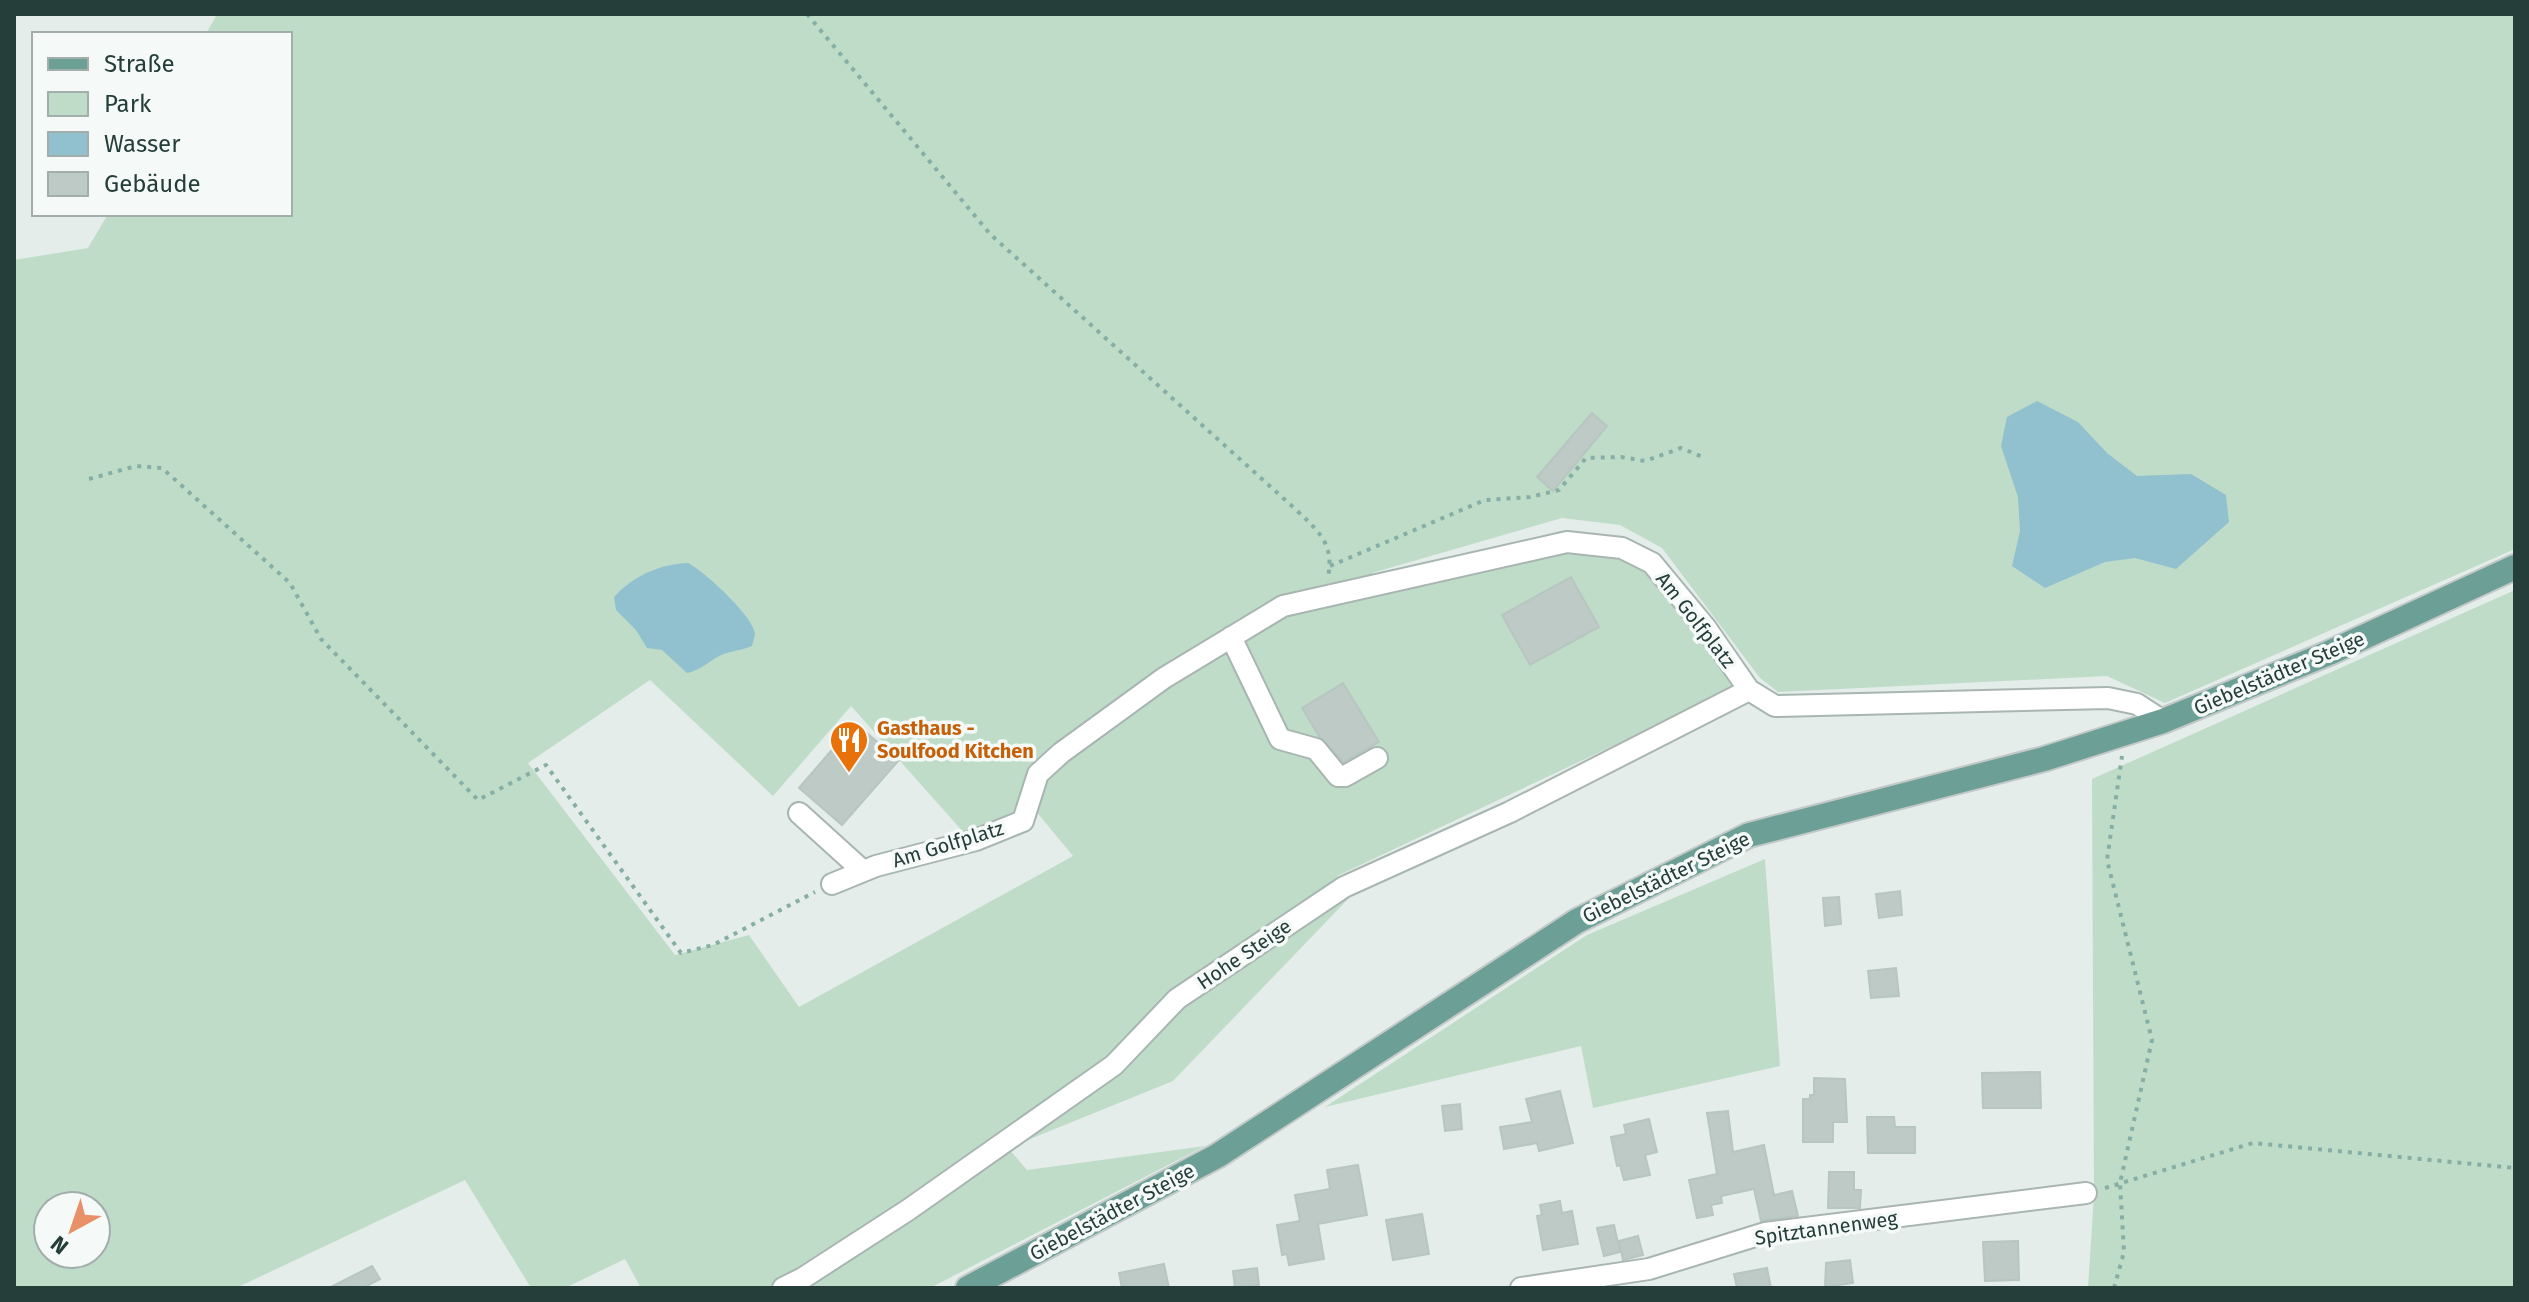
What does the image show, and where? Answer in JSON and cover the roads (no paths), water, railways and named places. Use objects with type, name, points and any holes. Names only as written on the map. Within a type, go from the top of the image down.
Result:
[{"type":"main road","name":"Giebelstädter Steige","points":[[968,1288],[1217,1156],[1577,921],[1749,835],[2044,759],[2163,721],[2329,653],[2515,567]]},
{"type":"street","name":"Am Golfplatz","points":[[832,884],[863,871],[976,840],[1023,821],[1038,774],[1061,753],[1164,678],[1283,606],[1567,542],[1622,548],[1652,563],[1706,628],[1749,690]]},
{"type":"street","points":[[1231,637],[1280,739],[1316,749],[1338,776],[1345,776],[1377,758]]},
{"type":"street","points":[[1749,690],[1775,706],[2108,698],[2137,704],[2163,721]]},
{"type":"street","name":"Hohe Steige","points":[[783,1288],[908,1210],[1114,1065],[1177,999],[1344,887],[1510,812],[1749,690]]},
{"type":"street","points":[[799,813],[863,871]]},
{"type":"street","name":"Spitztannenweg","points":[[1521,1288],[1649,1269],[1765,1233],[2086,1193]]},
{"type":"water","points":[[2037,401],[2078,422],[2107,453],[2137,476],[2191,474],[2226,495],[2229,522],[2176,569],[2135,558],[2105,562],[2045,588],[2012,566],[2020,531],[2018,497],[2001,446],[2007,417]]},
{"type":"water","points":[[688,563],[726,594],[746,616],[755,633],[752,646],[722,655],[687,673],[662,650],[647,648],[636,630],[616,610],[614,597],[648,572]]},
{"type":"place","name":"Gasthaus - Soulfood Kitchen","points":[[849,774]]}]
